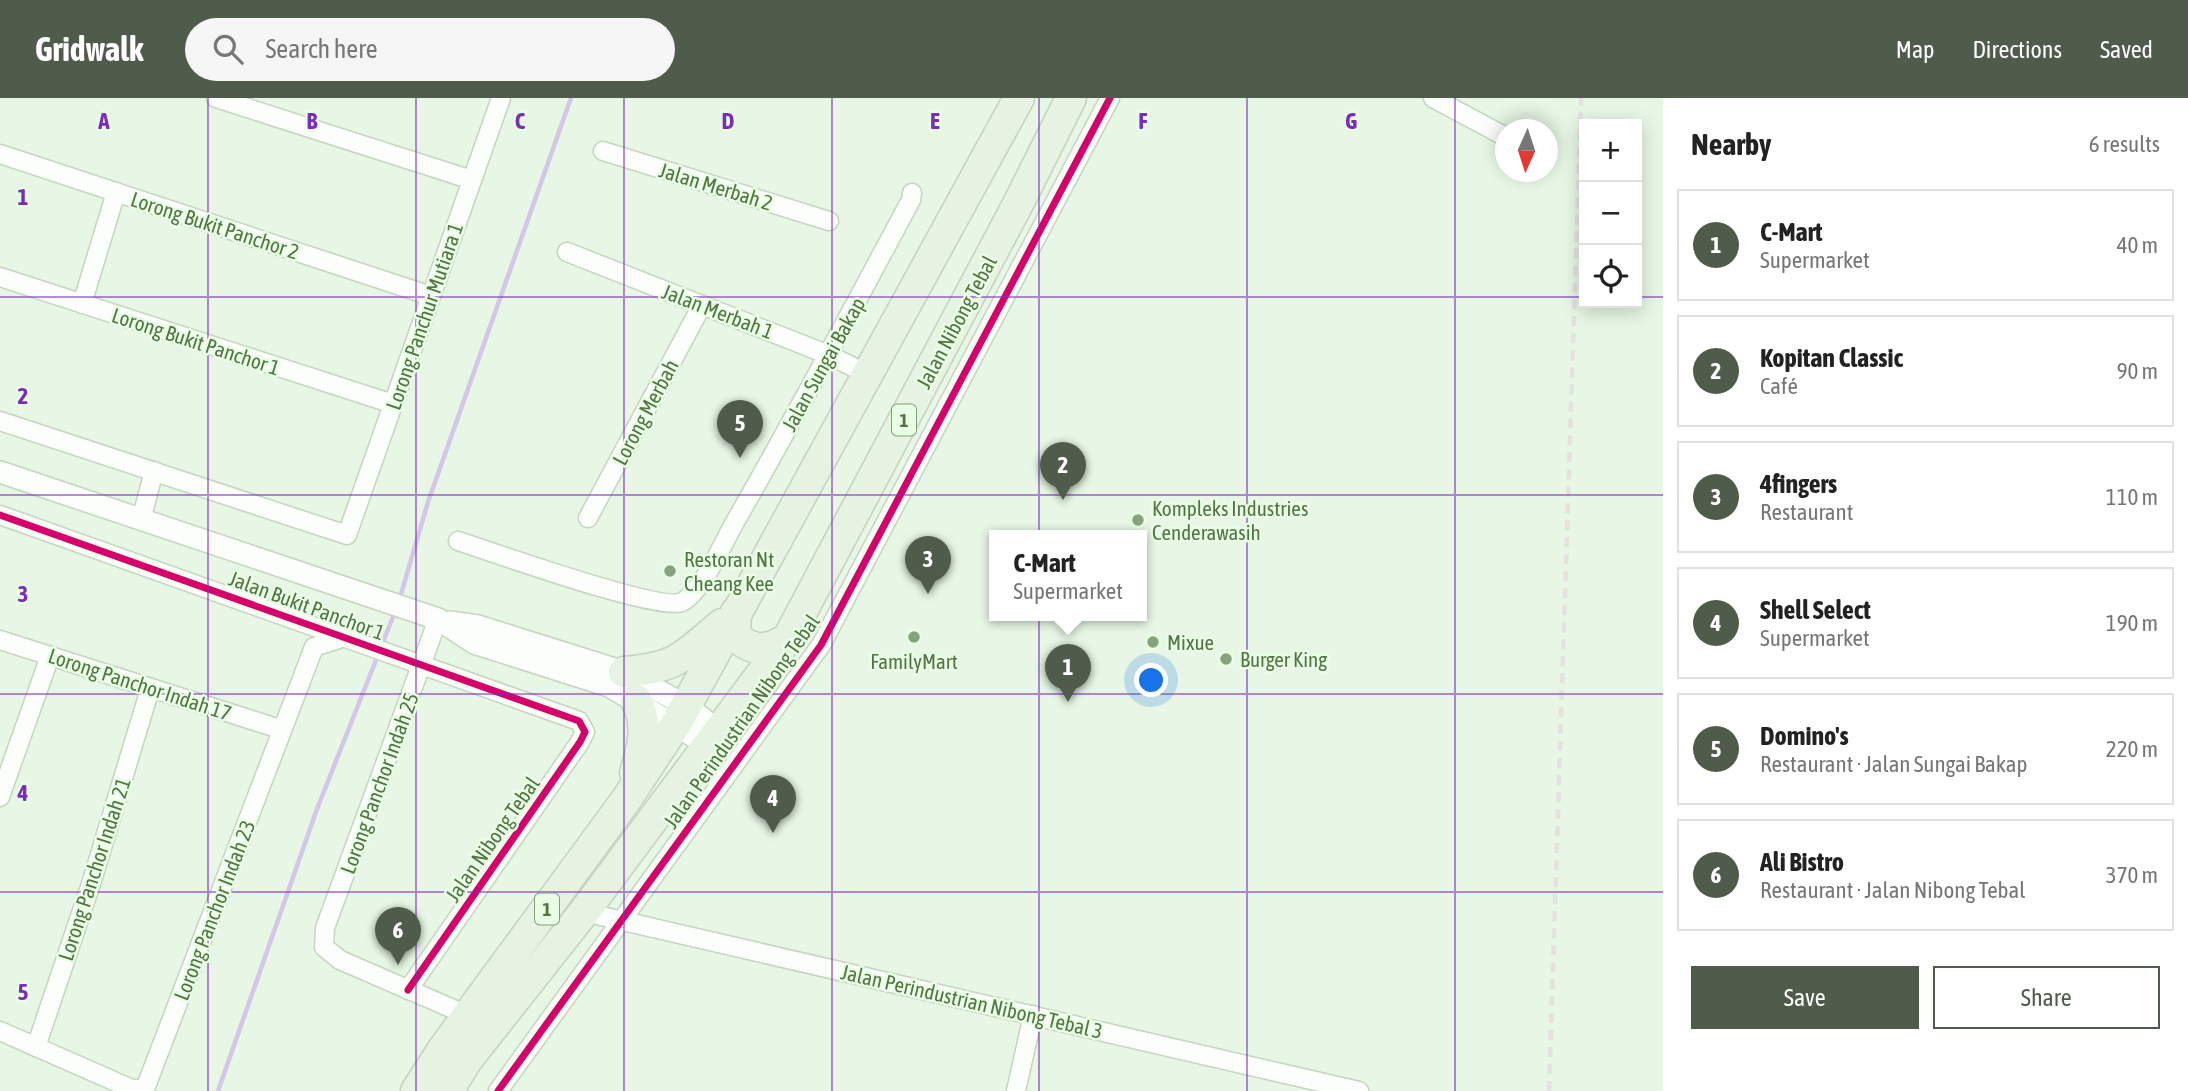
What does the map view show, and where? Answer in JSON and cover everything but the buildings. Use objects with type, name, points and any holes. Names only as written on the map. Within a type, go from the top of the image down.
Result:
[{"type":"highway","name":"1","points":[[416,1091],[467,1015],[626,800],[680,715],[1019,98]]},
{"type":"highway","name":"Jalan Nibong Tebal","points":[[448,1091],[467,1060],[584,912],[788,638],[1018,206],[1071,98]]},
{"type":"highway","points":[[736,612],[735,635],[752,648],[763,649],[788,638]]},
{"type":"highway","points":[[624,672],[658,669],[671,664],[736,612]]},
{"type":"highway","points":[[626,800],[644,738],[645,718],[636,701]]},
{"type":"street","points":[[216,98],[472,180]]},
{"type":"street","name":"Lorong Panchur Mutiara 1","points":[[154,471],[347,535],[500,98]]},
{"type":"street","name":"Jalan Perindustrian Nibong Tebal","points":[[498,1091],[821,645],[1110,98]]},
{"type":"street","points":[[1433,98],[1495,130]]},
{"type":"street","name":"Jalan Merbah 2","points":[[603,151],[829,221]]},
{"type":"street","name":"Lorong Bukit Panchor 2","points":[[0,154],[431,296]]},
{"type":"street","points":[[82,304],[116,192]]},
{"type":"street","name":"Jalan Sungai Bakap","points":[[458,541],[665,604],[682,602],[696,589],[829,355],[912,193]]},
{"type":"street","name":"Jalan Merbah 1","points":[[567,253],[829,355],[867,374]]},
{"type":"street","name":"Lorong Bukit Panchor 1","points":[[0,277],[393,404]]},
{"type":"street","name":"Lorong Merbah","points":[[588,518],[702,305]]},
{"type":"street","points":[[0,421],[154,471],[141,520]]},
{"type":"street","name":"Jalan Bukit Panchor 1","points":[[0,472],[437,619],[474,643],[609,686],[636,701],[680,715],[714,738]]},
{"type":"street","name":"Jalan Bukit Panchor 1","points":[[0,514],[579,721],[584,733],[580,742]]},
{"type":"street","points":[[437,619],[478,626],[624,672],[680,715]]},
{"type":"street","name":"Lorong Panchor Indah 25","points":[[408,990],[341,960],[324,947],[325,928],[416,662],[437,619]]},
{"type":"street","name":"Lorong Panchor Indah 23","points":[[36,1047],[132,1089],[145,1089],[280,729],[314,647],[345,637]]},
{"type":"street","name":"Lorong Panchor Indah 17","points":[[0,640],[280,729]]},
{"type":"street","points":[[0,797],[50,656]]},
{"type":"street","name":"Lorong Panchor Indah 21","points":[[36,1047],[92,884],[150,689]]},
{"type":"street","points":[[714,738],[742,755]]},
{"type":"street","name":"Jalan Nibong Tebal","points":[[408,990],[580,742]]},
{"type":"street","name":"Jalan Perindustrian Nibong Tebal 3","points":[[584,912],[1359,1091]]},
{"type":"street","points":[[408,990],[467,1015]]},
{"type":"street","points":[[1016,1091],[1033,1015]]},
{"type":"street","points":[[0,1031],[36,1047]]},
{"type":"waterway","points":[[399,601],[428,502],[571,98]]},
{"type":"waterway","points":[[381,647],[395,612]]},
{"type":"waterway","points":[[218,1091],[317,809],[378,655]]},
{"type":"railway","points":[[1549,1091],[1581,98]]},
{"type":"cycle path","points":[[498,1091],[821,645],[1110,98]]},
{"type":"cycle path","points":[[0,515],[579,721],[585,732],[580,742],[408,990]]},
{"type":"place","name":"Domino's","points":[[740,458]]},
{"type":"place","name":"Kopitan Classic","points":[[1063,500]]},
{"type":"place","name":"Kompleks Industries Cenderawasih","points":[[1138,520]]},
{"type":"place","name":"Restoran Nt Cheang Kee","points":[[670,571]]},
{"type":"place","name":"4fingers","points":[[928,594]]},
{"type":"place","name":"FamilyMart","points":[[914,637]]},
{"type":"place","name":"Mixue","points":[[1153,642]]},
{"type":"place","name":"Burger King","points":[[1226,659]]},
{"type":"place","name":"C-Mart","points":[[1068,702]]},
{"type":"place","name":"Shell Select","points":[[773,833]]},
{"type":"place","name":"Ali Bistro","points":[[398,965]]}]
